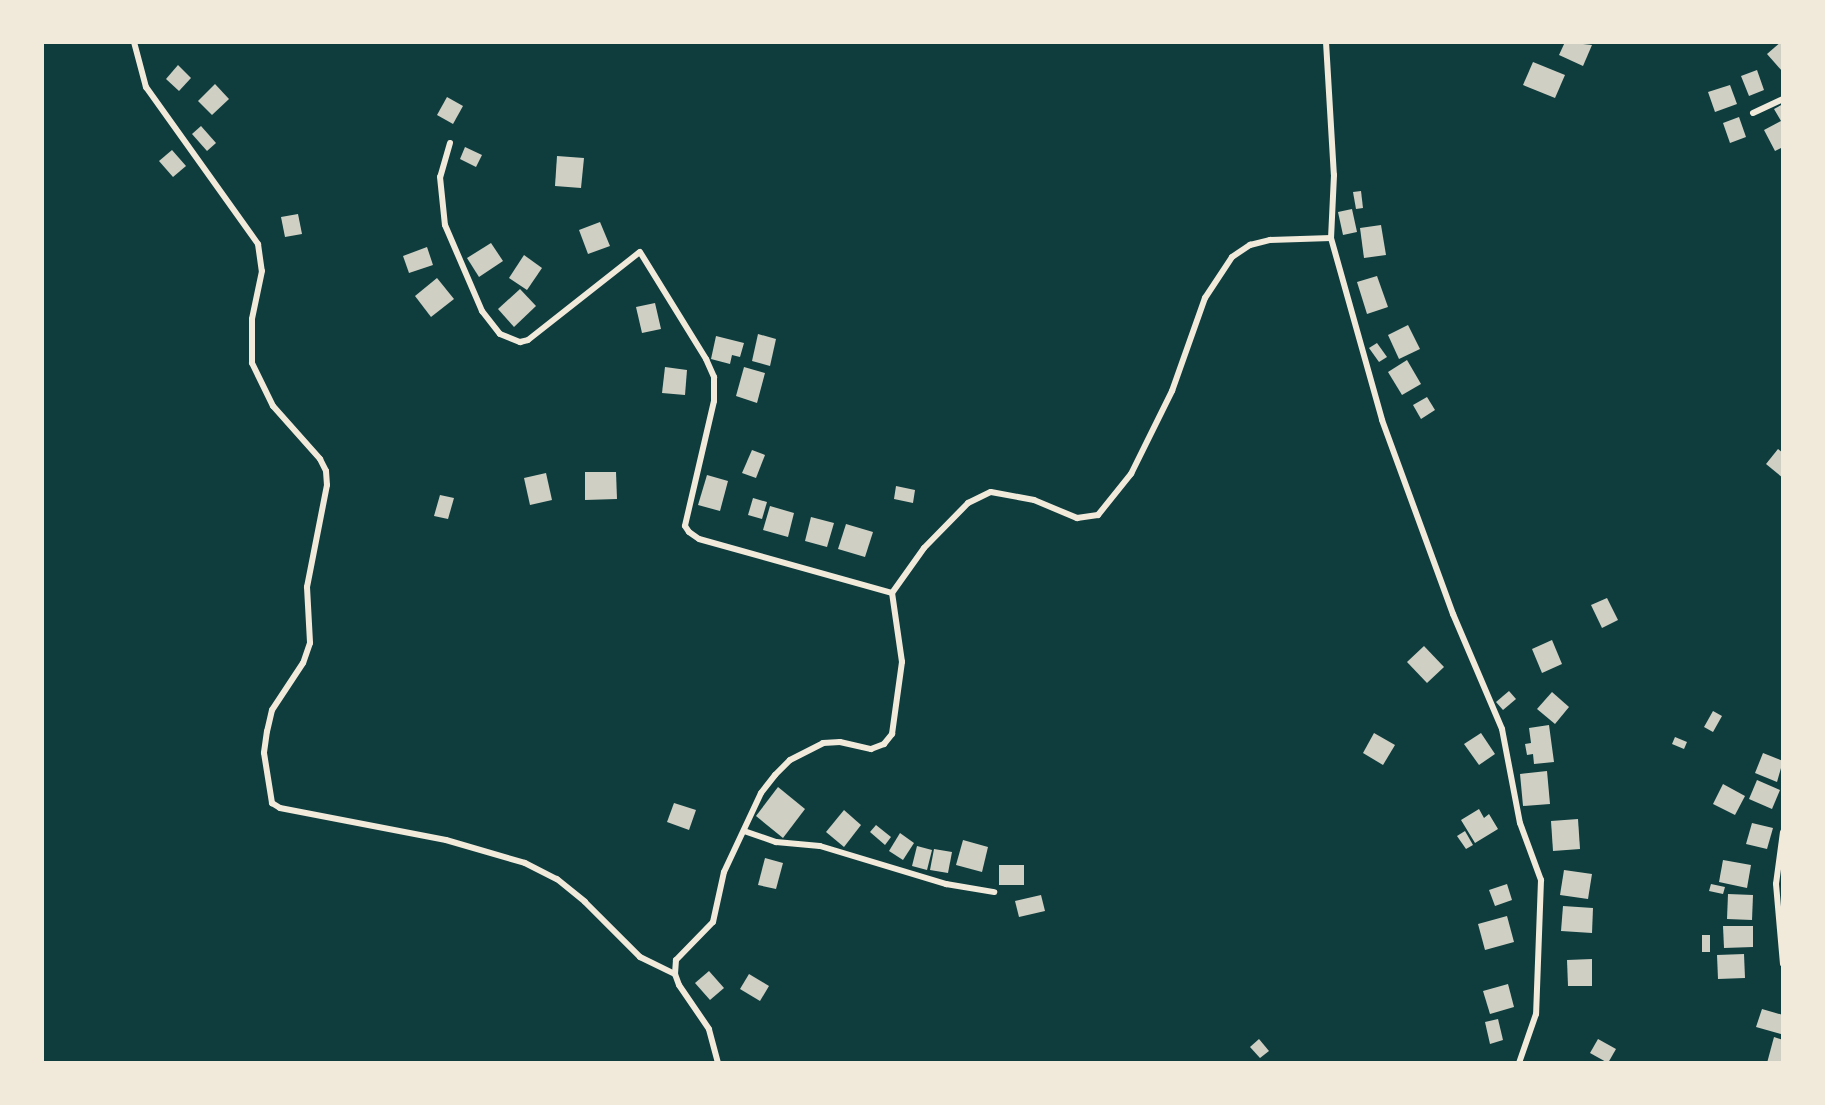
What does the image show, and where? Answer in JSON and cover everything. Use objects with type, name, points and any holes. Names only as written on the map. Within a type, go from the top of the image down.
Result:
[{"type":"street","points":[[134,42],[146,87],[258,244],[262,271],[252,319],[252,363],[273,406],[320,459],[326,471],[327,485],[307,587],[310,643],[303,663],[272,710],[267,731],[264,753],[272,803],[280,808],[446,840],[525,863],[557,879],[640,957],[675,974],[709,1029],[718,1063]]},
{"type":"street","points":[[1326,42],[1334,175],[1331,238],[1382,420],[1450,607],[1502,729],[1520,823],[1541,880],[1536,1014],[1519,1063]]},
{"type":"street","points":[[1753,113],[1783,99]]},
{"type":"street","points":[[450,143],[440,177],[445,225],[482,310],[500,334],[520,342],[528,340],[640,252],[706,359],[714,377],[714,401],[685,526],[689,532],[699,539],[892,593]]},
{"type":"street","points":[[675,974],[676,960],[713,922],[720,885],[761,794],[790,760],[831,742],[879,747],[892,734],[902,662],[892,593],[950,520],[968,503],[991,492],[1034,500],[1077,518],[1098,514],[1131,474],[1172,391],[1205,298],[1232,257],[1250,245],[1270,240],[1331,238]]},
{"type":"street","points":[[744,831],[776,842],[820,846],[946,884],[994,892]]},
{"type":"street","points":[[1783,832],[1776,884],[1783,963]]},
{"type":"building","points":[[1565,42],[1592,45],[1583,66],[1559,55]]},
{"type":"building","points":[[1783,42],[1783,72],[1767,54]]},
{"type":"building","points":[[1533,62],[1565,75],[1555,98],[1523,85]]},
{"type":"building","points":[[178,65],[191,78],[179,91],[166,79]]},
{"type":"building","points":[[1757,70],[1764,90],[1749,96],[1741,76]]},
{"type":"building","points":[[215,84],[229,99],[212,115],[198,101]]},
{"type":"building","points":[[1730,85],[1737,104],[1715,112],[1708,92]]},
{"type":"building","points":[[447,97],[463,106],[453,124],[437,115]]},
{"type":"building","points":[[1783,104],[1783,147],[1775,151],[1764,130],[1781,121],[1774,109]]},
{"type":"building","points":[[1739,117],[1746,137],[1730,143],[1723,123]]},
{"type":"building","points":[[201,126],[216,143],[207,151],[192,134]]},
{"type":"building","points":[[465,147],[482,155],[476,167],[460,159]]},
{"type":"building","points":[[172,150],[186,166],[173,177],[159,161]]},
{"type":"building","points":[[557,156],[584,158],[581,188],[555,186]]},
{"type":"building","points":[[1361,191],[1363,208],[1356,209],[1353,192]]},
{"type":"building","points":[[1352,209],[1357,232],[1343,235],[1338,212]]},
{"type":"building","points":[[298,214],[302,234],[285,237],[281,217]]},
{"type":"building","points":[[600,222],[610,246],[588,254],[579,230]]},
{"type":"building","points":[[1381,225],[1386,255],[1364,258],[1360,228]]},
{"type":"building","points":[[491,243],[503,261],[479,277],[467,258]]},
{"type":"building","points":[[427,247],[433,265],[409,273],[403,256]]},
{"type":"building","points":[[524,255],[542,268],[527,290],[509,278]]},
{"type":"building","points":[[1377,276],[1388,307],[1367,314],[1357,282]]},
{"type":"building","points":[[437,278],[454,299],[431,317],[415,296]]},
{"type":"building","points":[[520,289],[536,306],[514,327],[498,309]]},
{"type":"building","points":[[655,303],[661,329],[642,333],[636,307]]},
{"type":"building","points":[[1408,325],[1420,349],[1399,359],[1388,335]]},
{"type":"building","points":[[758,334],[776,339],[770,366],[752,361]]},
{"type":"building","points":[[716,336],[744,343],[740,357],[732,355],[730,364],[711,359]]},
{"type":"building","points":[[1377,343],[1387,357],[1379,362],[1369,348]]},
{"type":"building","points":[[1407,360],[1421,384],[1402,395],[1388,372]]},
{"type":"building","points":[[665,367],[687,370],[685,395],[662,393]]},
{"type":"building","points":[[744,367],[765,373],[757,403],[736,396]]},
{"type":"building","points":[[1427,397],[1435,410],[1421,419],[1413,405]]},
{"type":"building","points":[[1778,449],[1783,453],[1783,478],[1766,464]]},
{"type":"building","points":[[752,450],[765,455],[756,478],[742,473]]},
{"type":"building","points":[[585,472],[616,472],[617,499],[585,500]]},
{"type":"building","points":[[546,473],[552,500],[530,505],[524,478]]},
{"type":"building","points":[[707,475],[728,481],[720,511],[698,505]]},
{"type":"building","points":[[896,486],[915,490],[913,503],[894,499]]},
{"type":"building","points":[[440,495],[454,498],[448,519],[434,516]]},
{"type":"building","points":[[753,498],[767,502],[762,519],[748,515]]},
{"type":"building","points":[[770,506],[794,513],[788,537],[763,530]]},
{"type":"building","points":[[811,517],[834,523],[827,547],[805,541]]},
{"type":"building","points":[[846,524],[873,532],[865,557],[838,549]]},
{"type":"building","points":[[1607,598],[1618,620],[1602,628],[1591,605]]},
{"type":"building","points":[[1552,640],[1562,664],[1542,673],[1532,649]]},
{"type":"building","points":[[1424,646],[1444,667],[1427,683],[1407,662]]},
{"type":"building","points":[[1509,691],[1516,699],[1503,710],[1496,702]]},
{"type":"building","points":[[1552,692],[1569,707],[1555,724],[1537,709]]},
{"type":"building","points":[[1713,711],[1722,716],[1713,732],[1704,727]]},
{"type":"building","points":[[1549,725],[1554,762],[1534,764],[1533,754],[1527,755],[1525,744],[1531,743],[1529,728]]},
{"type":"building","points":[[1374,733],[1395,745],[1383,765],[1363,753]]},
{"type":"building","points":[[1481,733],[1495,754],[1479,765],[1464,744]]},
{"type":"building","points":[[1675,737],[1687,742],[1684,749],[1672,744]]},
{"type":"building","points":[[1763,753],[1783,761],[1777,782],[1755,773]]},
{"type":"building","points":[[1547,771],[1550,804],[1523,806],[1520,774]]},
{"type":"building","points":[[1757,780],[1780,790],[1772,809],[1749,799]]},
{"type":"building","points":[[1723,784],[1745,796],[1735,815],[1713,804]]},
{"type":"building","points":[[778,787],[805,809],[783,838],[756,816]]},
{"type":"building","points":[[674,803],[696,810],[689,830],[667,822]]},
{"type":"building","points":[[1479,809],[1484,818],[1489,814],[1498,829],[1475,843],[1461,820]]},
{"type":"building","points":[[844,810],[861,825],[844,847],[826,832]]},
{"type":"building","points":[[1578,819],[1580,849],[1553,851],[1551,821]]},
{"type":"building","points":[[1752,823],[1773,828],[1767,849],[1746,844]]},
{"type":"building","points":[[876,825],[891,837],[885,845],[870,832]]},
{"type":"building","points":[[1465,831],[1473,845],[1466,849],[1457,836]]},
{"type":"building","points":[[900,833],[914,843],[903,860],[889,851]]},
{"type":"building","points":[[963,840],[988,847],[982,872],[956,865]]},
{"type":"building","points":[[917,846],[932,850],[927,870],[912,866]]},
{"type":"building","points":[[934,849],[952,852],[948,873],[930,870]]},
{"type":"building","points":[[765,858],[783,863],[776,889],[758,885]]},
{"type":"building","points":[[1723,860],[1751,865],[1747,888],[1719,882]]},
{"type":"building","points":[[999,865],[1024,865],[1024,885],[999,885]]},
{"type":"building","points":[[1564,870],[1592,874],[1588,899],[1560,895]]},
{"type":"building","points":[[1507,884],[1512,900],[1495,906],[1489,890]]},
{"type":"building","points":[[1711,884],[1725,887],[1723,894],[1709,891]]},
{"type":"building","points":[[1728,894],[1753,895],[1752,920],[1727,919]]},
{"type":"building","points":[[1041,895],[1045,911],[1019,917],[1015,901]]},
{"type":"building","points":[[1563,906],[1593,908],[1592,933],[1561,931]]},
{"type":"building","points":[[1507,916],[1514,942],[1485,950],[1478,924]]},
{"type":"building","points":[[1723,926],[1753,926],[1753,947],[1724,948]]},
{"type":"building","points":[[1702,935],[1710,935],[1710,952],[1702,952]]},
{"type":"building","points":[[1744,954],[1745,978],[1718,979],[1717,955]]},
{"type":"building","points":[[1592,959],[1592,986],[1568,986],[1567,960]]},
{"type":"building","points":[[709,971],[724,988],[710,1000],[695,983]]},
{"type":"building","points":[[749,974],[769,986],[760,1001],[740,989]]},
{"type":"building","points":[[1508,984],[1514,1007],[1490,1014],[1483,991]]},
{"type":"building","points":[[1762,1009],[1783,1015],[1781,1034],[1756,1027]]},
{"type":"building","points":[[1498,1019],[1503,1040],[1490,1044],[1485,1022]]},
{"type":"building","points":[[1774,1037],[1783,1040],[1783,1063],[1767,1063]]},
{"type":"building","points":[[1259,1039],[1269,1051],[1260,1058],[1250,1047]]},
{"type":"building","points":[[1598,1039],[1616,1049],[1608,1063],[1590,1053]]}]
